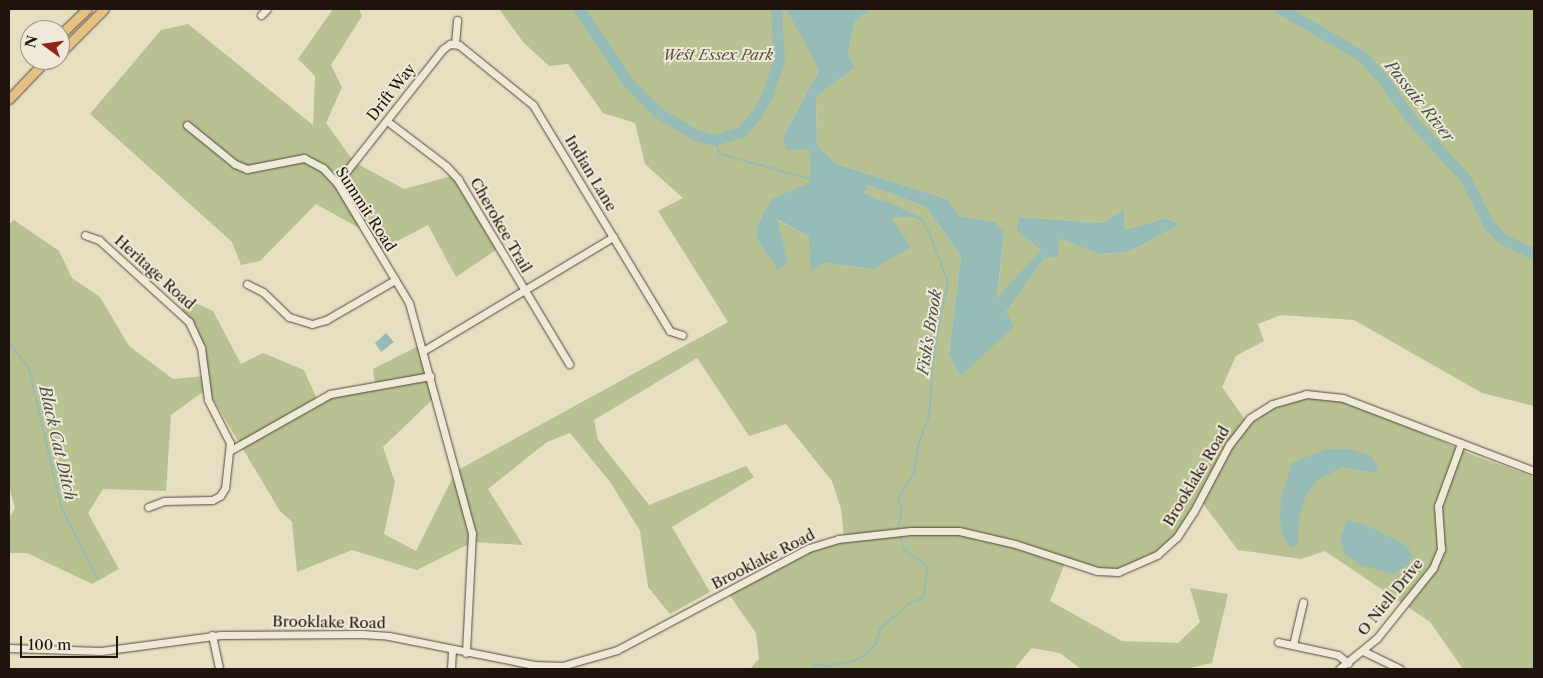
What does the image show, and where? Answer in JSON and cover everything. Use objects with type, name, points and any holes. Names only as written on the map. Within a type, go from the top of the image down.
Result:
[{"type":"main road","points":[[70,26],[87,9]]},
{"type":"main road","points":[[70,43],[104,9]]},
{"type":"main road","points":[[9,99],[37,70]]},
{"type":"street","points":[[261,15],[267,9]]},
{"type":"street","points":[[455,44],[457,20]]},
{"type":"street","name":"Drift Way","points":[[337,183],[443,48],[455,44]]},
{"type":"street","name":"Indian Lane","points":[[455,44],[533,105],[670,331],[682,335]]},
{"type":"street","name":"Cherokee Trail","points":[[387,121],[453,172],[568,364]]},
{"type":"street","name":"Summit Road","points":[[188,125],[239,167],[252,170],[304,158],[323,168],[337,183],[412,309],[430,376]]},
{"type":"street","name":"Heritage Road","points":[[85,235],[99,240],[189,322],[201,348],[208,400],[228,436],[231,450],[225,488],[220,496],[212,500],[164,500],[148,508]]},
{"type":"street","points":[[424,351],[613,237]]},
{"type":"street","points":[[247,284],[262,292],[289,317],[312,324],[326,320],[395,280]]},
{"type":"street","points":[[231,450],[330,394],[430,376],[472,538],[466,653]]},
{"type":"street","name":"Brooklake Road","points":[[9,648],[100,651],[212,635],[379,634],[466,653],[548,666],[599,657],[636,641],[810,548],[861,536],[922,530],[958,532],[1006,542],[1097,571],[1129,569],[1157,554],[1177,537],[1243,424],[1266,407],[1297,395],[1315,393],[1343,398],[1534,471]]},
{"type":"street","name":"O Niell Drive","points":[[1338,669],[1363,651],[1403,608],[1438,559],[1441,541],[1438,506],[1461,444]]},
{"type":"street","points":[[1293,645],[1303,602]]},
{"type":"street","points":[[212,635],[219,669]]},
{"type":"street","points":[[1278,642],[1338,655],[1348,663]]},
{"type":"street","points":[[451,669],[452,650]]},
{"type":"street","points":[[1363,651],[1400,669]]},
{"type":"green space","points":[[333,9],[359,9],[362,16],[331,65],[342,87],[326,123],[354,162],[404,189],[455,175],[499,248],[456,277],[428,225],[380,250],[370,234],[316,204],[260,261],[241,265],[232,242],[90,114],[161,30],[188,24],[313,125],[315,76],[298,59]]},
{"type":"green space","name":"West Essex Park","points":[[499,9],[789,9],[788,12],[819,70],[783,137],[809,149],[810,184],[772,198],[759,221],[788,262],[776,219],[809,237],[823,263],[873,269],[891,217],[918,217],[864,193],[868,185],[926,207],[961,256],[949,354],[1006,312],[1059,237],[1099,254],[1129,252],[1180,224],[1165,218],[1125,230],[1124,209],[1103,223],[1019,217],[1016,231],[1041,250],[997,299],[1004,234],[995,222],[960,216],[947,199],[837,164],[817,146],[816,97],[855,67],[848,54],[855,22],[870,9],[1534,9],[1534,406],[1482,393],[1354,320],[1281,315],[1258,324],[1264,341],[1236,356],[1222,387],[1246,421],[1293,395],[1337,396],[1473,455],[1534,477],[1534,669],[1463,669],[1430,622],[1325,551],[1301,559],[1238,550],[1201,501],[1170,544],[1134,566],[1110,571],[1067,558],[1050,601],[1122,641],[1178,643],[1200,622],[1190,588],[1228,594],[1212,663],[1185,669],[1081,669],[1060,653],[1032,648],[1014,669],[750,669],[759,659],[756,633],[728,593],[809,548],[844,537],[841,509],[832,481],[786,424],[749,436],[697,358],[594,420],[598,440],[649,505],[746,466],[754,477],[672,527],[710,592],[670,614],[648,587],[640,531],[611,483],[570,433],[547,442],[488,489],[523,545],[473,542],[417,570],[352,550],[297,572],[292,522],[280,511],[207,389],[171,415],[166,491],[103,489],[88,513],[119,569],[92,584],[27,553],[9,553],[9,518],[15,508],[9,487],[9,224],[14,220],[59,251],[72,278],[100,297],[129,346],[173,379],[204,376],[197,335],[180,312],[189,300],[213,311],[241,364],[263,353],[304,370],[317,399],[375,385],[373,369],[422,344],[436,396],[383,447],[395,482],[384,534],[416,551],[456,471],[728,322],[658,211],[683,198],[645,164],[635,123],[603,113],[568,64],[549,66],[523,42]]},
{"type":"water","points":[[786,9],[870,9],[855,22],[848,54],[855,67],[816,97],[817,146],[837,164],[947,199],[960,216],[995,222],[1004,233],[997,298],[1041,250],[1016,231],[1019,217],[1103,223],[1124,209],[1125,230],[1165,218],[1180,224],[1129,252],[1099,254],[1059,238],[1058,258],[1045,257],[1006,312],[1014,326],[961,376],[949,354],[961,256],[926,207],[868,185],[864,193],[920,217],[891,217],[911,247],[873,269],[823,263],[811,272],[809,237],[777,219],[788,262],[778,270],[756,237],[759,221],[772,198],[810,183],[809,149],[787,150],[783,137],[819,70]]},
{"type":"water","points":[[386,333],[394,342],[381,352],[375,343]]},
{"type":"water","points":[[1326,449],[1352,449],[1371,456],[1378,468],[1376,473],[1342,467],[1318,480],[1306,495],[1299,517],[1298,545],[1291,548],[1282,533],[1280,520],[1281,497],[1292,463]]},
{"type":"water","points":[[1347,520],[1366,525],[1406,545],[1412,555],[1409,565],[1393,574],[1360,565],[1344,553],[1340,539]]},
{"type":"waterway","name":"Passaic River","points":[[579,9],[627,81],[657,112],[694,134],[714,140],[741,132],[757,114],[768,93],[779,60],[776,9]]},
{"type":"waterway","name":"Passaic River","points":[[1281,9],[1362,56],[1383,79],[1412,120],[1465,178],[1489,225],[1503,239],[1534,254]]},
{"type":"waterway","name":"Fish's Brook","points":[[714,140],[720,154],[810,179]]},
{"type":"waterway","name":"Fish's Brook","points":[[886,203],[900,208]]},
{"type":"waterway","name":"Fish's Brook","points":[[899,525],[902,508],[898,498],[914,473],[918,446],[929,416],[935,345],[948,282],[928,230],[921,219],[915,217]]},
{"type":"waterway","name":"Black Cat Ditch","points":[[9,343],[29,369],[61,507],[97,578]]},
{"type":"waterway","name":"Fish's Brook","points":[[813,669],[816,664],[826,666],[854,661],[864,655],[876,644],[880,629],[910,603],[923,598],[928,566],[903,549],[901,537]]}]
